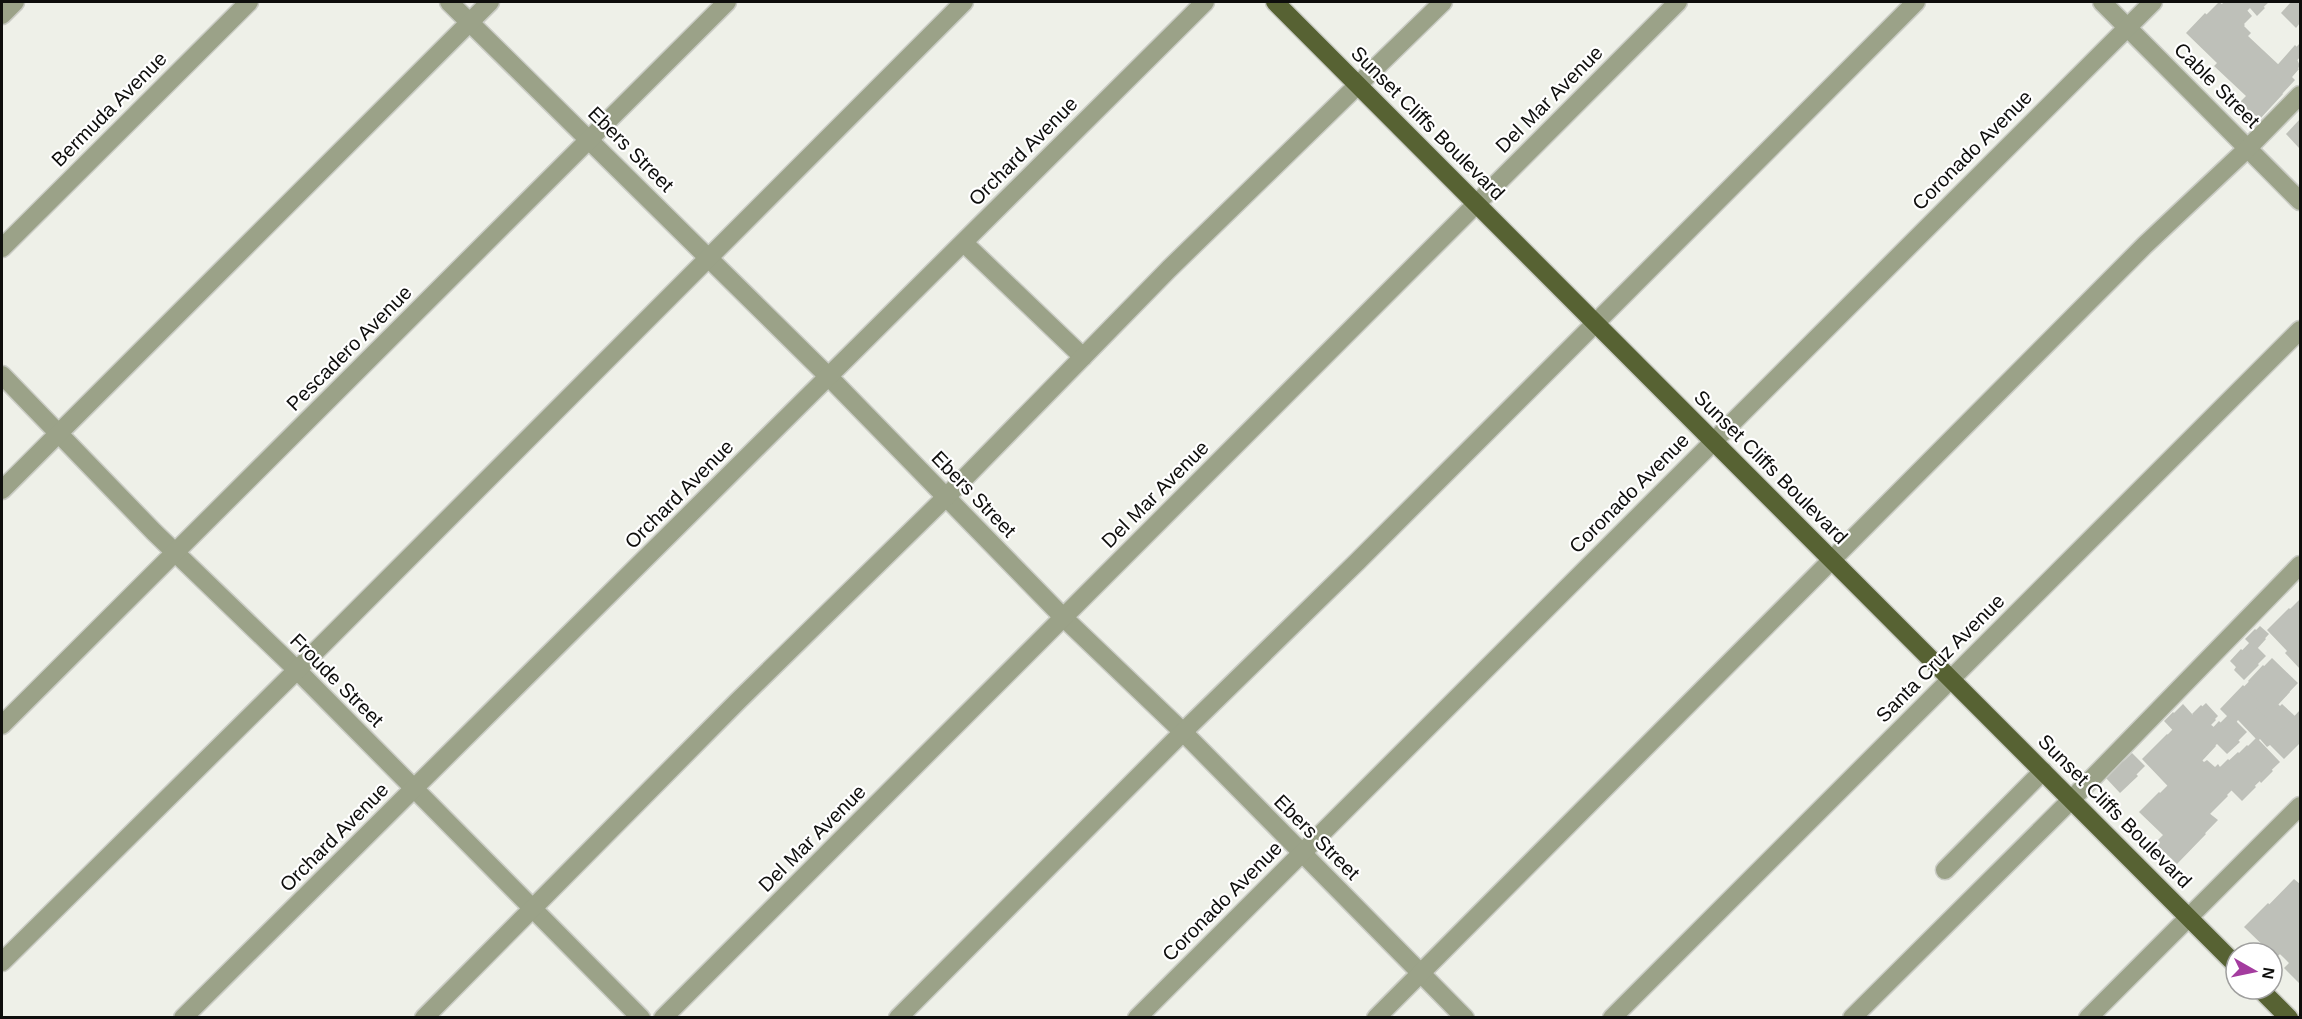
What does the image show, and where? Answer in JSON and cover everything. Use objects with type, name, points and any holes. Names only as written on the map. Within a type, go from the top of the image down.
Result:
[{"type":"main road","name":"Sunset Cliffs Boulevard","points":[[1275,2],[2224,953]]},
{"type":"main road","points":[[2272,1001],[2289,1017]]},
{"type":"street","points":[[2,15],[15,2]]},
{"type":"street","name":"Bermuda Avenue","points":[[2,248],[249,2]]},
{"type":"street","name":"Ebers Street","points":[[449,2],[829,377],[1064,618],[1183,732],[1465,1017]]},
{"type":"street","points":[[2,490],[490,2]]},
{"type":"street","name":"Pescadero Avenue","points":[[2,725],[727,2]]},
{"type":"street","points":[[2,962],[964,2]]},
{"type":"street","name":"Orchard Avenue","points":[[183,1017],[1205,2]]},
{"type":"street","points":[[424,1017],[533,910],[738,701],[946,497],[1169,269],[1443,2]]},
{"type":"street","name":"Del Mar Avenue","points":[[663,1017],[1678,2]]},
{"type":"street","points":[[898,1017],[1357,562],[1916,2]]},
{"type":"street","name":"Cable Street","points":[[2102,2],[2301,201]]},
{"type":"street","name":"Coronado Avenue","points":[[1137,1017],[2153,2]]},
{"type":"street","points":[[1376,1017],[2145,245],[2301,95]]},
{"type":"street","points":[[964,243],[1083,357]]},
{"type":"street","name":"Santa Cruz Avenue","points":[[1612,1017],[2301,330]]},
{"type":"street","name":"Froude Street","points":[[2,375],[154,532],[297,670],[640,1017]]},
{"type":"street","points":[[1852,1017],[2072,799],[2301,565]]},
{"type":"street","points":[[1945,870],[2043,771]]},
{"type":"street","points":[[2088,1017],[2301,806]]},
{"type":"building","points":[[2224,2],[2258,2],[2265,8],[2257,16],[2250,8],[2239,19],[2245,25],[2238,32],[2216,10]]},
{"type":"building","points":[[2291,2],[2300,2],[2300,23],[2296,28],[2281,13]]},
{"type":"building","points":[[2205,13],[2239,46],[2236,50],[2283,94],[2259,120],[2240,102],[2246,96],[2214,66],[2217,63],[2186,33]]},
{"type":"building","points":[[2295,45],[2300,50],[2300,57],[2294,64],[2299,69],[2286,84],[2272,71]]},
{"type":"building","points":[[2300,119],[2300,149],[2286,134]]},
{"type":"building","points":[[2289,608],[2300,620],[2300,669],[2267,630]]},
{"type":"building","points":[[2255,629],[2266,639],[2256,650],[2245,639]]},
{"type":"building","points":[[2241,649],[2259,665],[2244,680],[2234,670],[2236,667],[2230,661]]},
{"type":"building","points":[[2263,665],[2290,692],[2275,708],[2248,681]]},
{"type":"building","points":[[2243,685],[2259,702],[2255,706],[2266,718],[2269,715],[2283,730],[2285,727],[2300,743],[2284,759],[2270,745],[2267,747],[2260,739],[2258,741],[2238,720],[2235,724],[2220,709]]},
{"type":"building","points":[[2201,705],[2216,720],[2207,729],[2192,714]]},
{"type":"building","points":[[2300,710],[2300,737],[2287,724]]},
{"type":"building","points":[[2173,712],[2185,724],[2189,719],[2216,746],[2202,761],[2164,721]]},
{"type":"building","points":[[2219,721],[2240,742],[2227,754],[2207,734]]},
{"type":"building","points":[[2167,734],[2184,751],[2179,756],[2183,761],[2181,764],[2190,774],[2193,771],[2201,779],[2209,776],[2228,796],[2202,822],[2142,759]]},
{"type":"building","points":[[2247,745],[2273,771],[2261,783],[2259,780],[2255,785],[2231,761]]},
{"type":"building","points":[[2228,759],[2256,787],[2242,801],[2214,773]]},
{"type":"building","points":[[2122,760],[2138,776],[2120,793],[2105,777]]},
{"type":"building","points":[[2159,792],[2206,834],[2177,864],[2155,843],[2163,835],[2139,812]]},
{"type":"building","points":[[2300,882],[2300,909],[2287,896]]},
{"type":"building","points":[[2268,903],[2276,911],[2279,909],[2300,930],[2300,939],[2296,944],[2300,948],[2300,984],[2284,968],[2289,963],[2284,958],[2284,941],[2258,941],[2244,927]]}]
